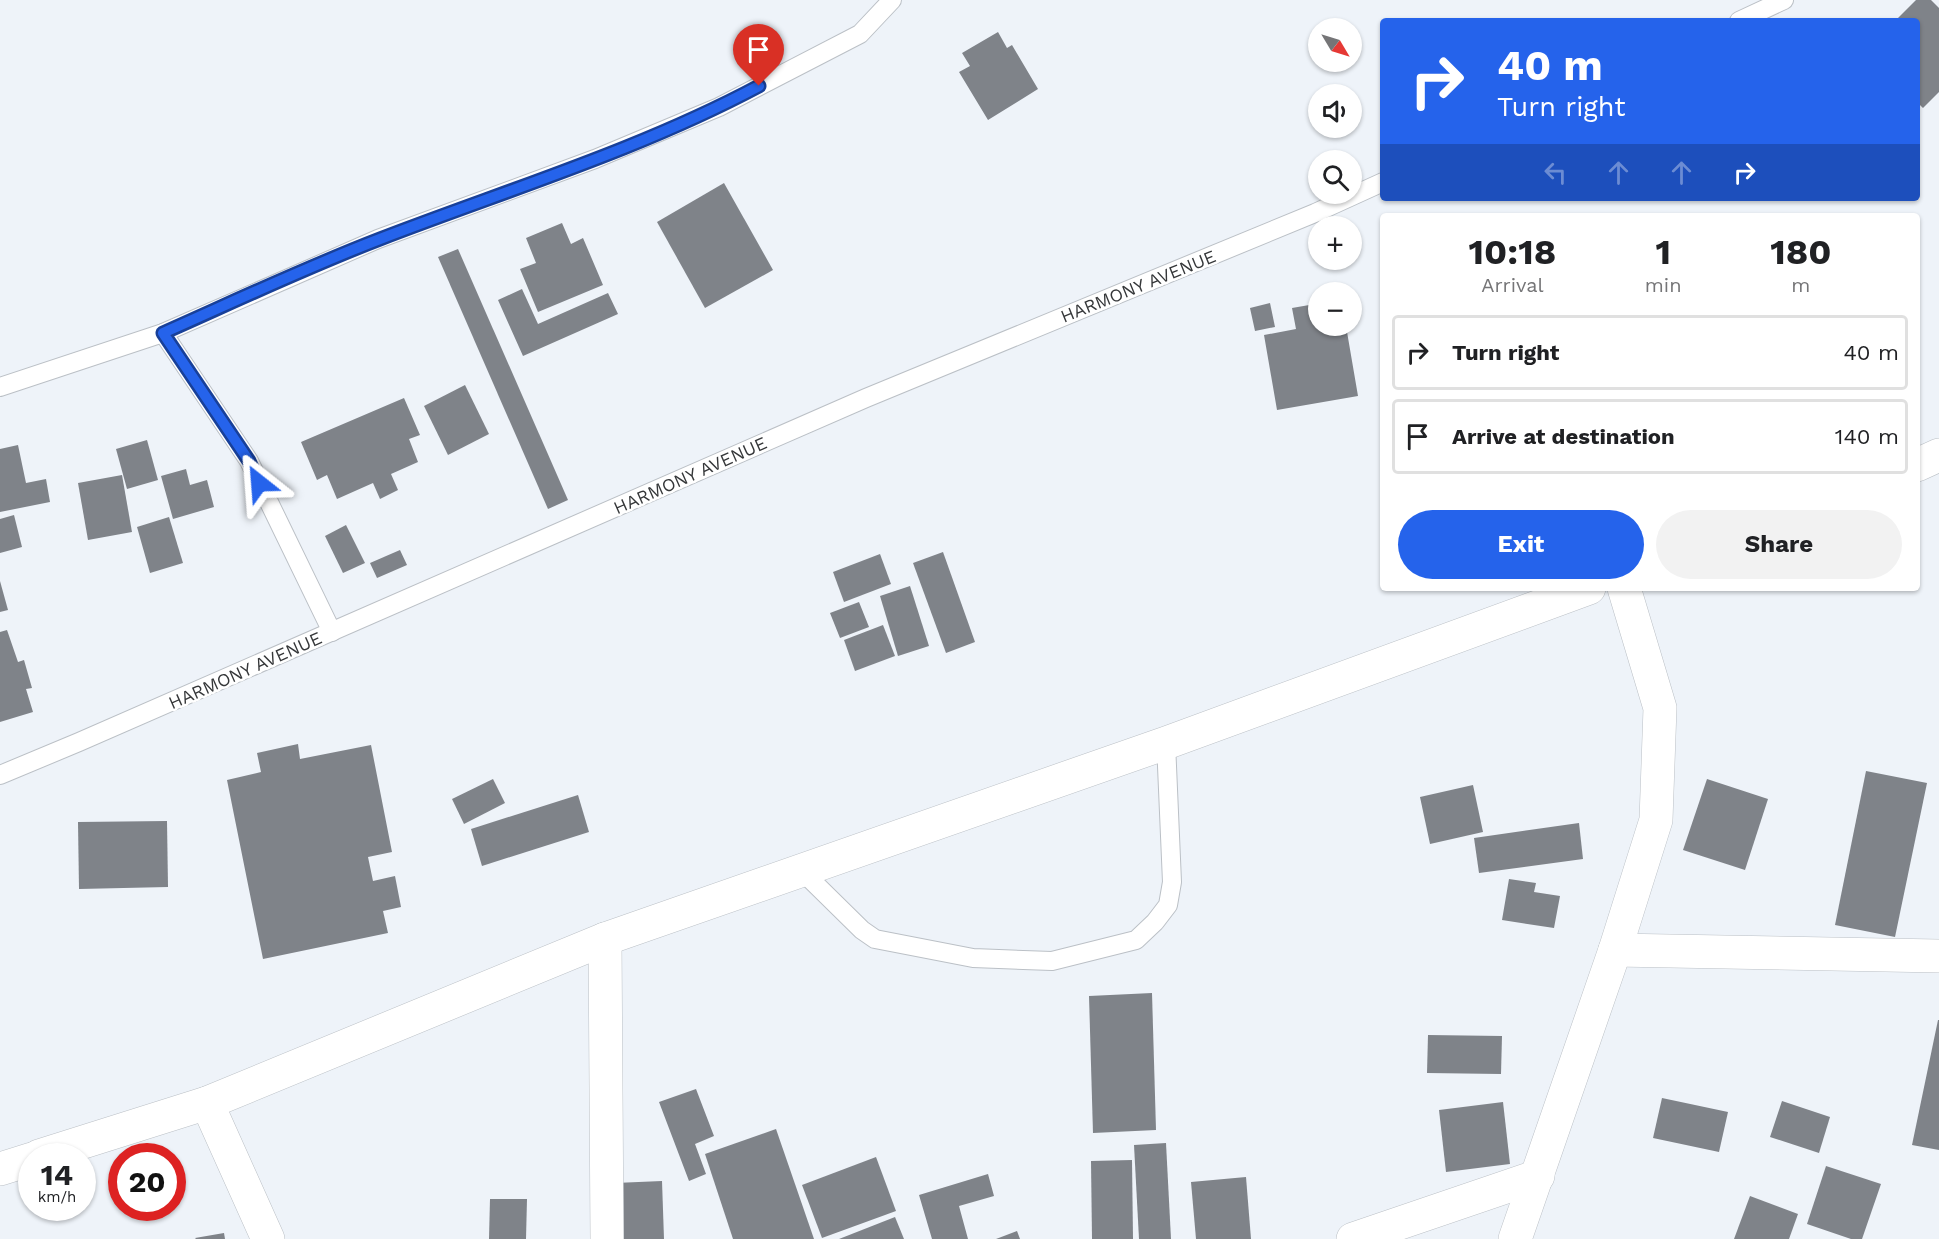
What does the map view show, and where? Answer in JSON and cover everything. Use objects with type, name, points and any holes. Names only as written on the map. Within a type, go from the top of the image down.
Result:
[{"type":"street","points":[[1920,464],[1939,455]]},
{"type":"street","points":[[80,1143],[207,1103],[604,939],[1166,743],[1581,591]]},
{"type":"street","points":[[1515,1239],[1615,950],[1656,820],[1660,708],[1625,591]]},
{"type":"street","points":[[604,939],[607,1239]]},
{"type":"street","points":[[1615,950],[1939,956]]},
{"type":"street","points":[[207,1103],[268,1239]]},
{"type":"street","points":[[0,1169],[18,1163]]},
{"type":"street","points":[[1353,1239],[1538,1176]]},
{"type":"lane","points":[[0,387],[163,333],[378,239],[595,159],[719,107],[860,34],[892,0]]},
{"type":"lane","points":[[1745,18],[1784,0]]},
{"type":"lane","name":"HARMONY AVENUE","points":[[0,775],[867,398],[1315,213],[1380,183]]},
{"type":"lane","points":[[163,333],[249,461],[332,632]]},
{"type":"lane","points":[[801,870],[861,930],[875,939],[973,958],[1052,961],[1136,940],[1155,922],[1168,905],[1172,882],[1166,743]]},
{"type":"building","points":[[1916,0],[1931,0],[1939,8],[1939,92],[1923,108],[1920,105],[1920,18],[1898,18]]},
{"type":"building","points":[[998,32],[1007,48],[1012,45],[1038,89],[988,120],[959,72],[970,66],[962,53]]},
{"type":"building","points":[[724,183],[773,270],[705,308],[657,222]]},
{"type":"building","points":[[562,223],[571,244],[583,238],[603,285],[538,312],[520,269],[536,263],[526,238]]},
{"type":"building","points":[[458,249],[568,500],[548,509],[438,257]]},
{"type":"building","points":[[522,289],[538,324],[608,293],[618,314],[523,356],[498,300]]},
{"type":"building","points":[[1270,303],[1275,327],[1255,331],[1250,308]]},
{"type":"building","points":[[1308,305],[1308,336],[1348,336],[1358,396],[1277,410],[1264,335],[1296,329],[1292,308]]},
{"type":"building","points":[[465,385],[489,434],[448,455],[424,406]]},
{"type":"building","points":[[404,398],[420,435],[409,439],[418,462],[391,474],[398,490],[380,499],[373,483],[337,499],[327,475],[317,480],[301,442]]},
{"type":"building","points":[[147,440],[158,480],[127,489],[116,449]]},
{"type":"building","points":[[18,445],[26,483],[46,479],[50,502],[0,512],[0,449]]},
{"type":"building","points":[[186,469],[190,485],[207,480],[214,507],[173,519],[161,476]]},
{"type":"building","points":[[122,475],[132,532],[88,540],[78,483]]},
{"type":"building","points":[[14,515],[22,547],[0,553],[0,519]]},
{"type":"building","points":[[169,517],[183,563],[150,573],[137,527]]},
{"type":"building","points":[[346,525],[365,563],[343,573],[325,536]]},
{"type":"building","points":[[400,550],[407,565],[377,578],[370,563]]},
{"type":"building","points":[[943,552],[975,642],[946,653],[913,563]]},
{"type":"building","points":[[880,554],[891,584],[844,602],[833,572]]},
{"type":"building","points":[[0,581],[8,610],[0,612]]},
{"type":"building","points":[[910,586],[929,646],[898,656],[880,596]]},
{"type":"building","points":[[859,602],[869,627],[840,638],[830,613]]},
{"type":"building","points":[[883,625],[895,656],[855,671],[844,640]]},
{"type":"building","points":[[7,630],[18,662],[24,660],[32,688],[26,689],[33,712],[0,722],[0,632]]},
{"type":"building","points":[[298,744],[300,759],[371,745],[392,852],[368,857],[373,881],[395,876],[401,907],[383,911],[388,933],[263,959],[227,780],[261,772],[257,753]]},
{"type":"building","points":[[1866,771],[1927,783],[1895,937],[1835,925]]},
{"type":"building","points":[[493,779],[505,803],[464,824],[452,799]]},
{"type":"building","points":[[1707,779],[1768,799],[1745,870],[1683,850]]},
{"type":"building","points":[[1473,785],[1483,832],[1430,844],[1420,797]]},
{"type":"building","points":[[578,795],[589,832],[482,866],[471,829]]},
{"type":"building","points":[[167,821],[168,887],[79,889],[78,822]]},
{"type":"building","points":[[1579,823],[1583,859],[1479,873],[1474,838]]},
{"type":"building","points":[[1509,879],[1536,883],[1534,892],[1560,896],[1554,928],[1502,920]]},
{"type":"building","points":[[1152,993],[1156,1130],[1093,1133],[1089,996]]},
{"type":"building","points":[[1939,1020],[1939,1150],[1912,1145]]},
{"type":"building","points":[[1428,1035],[1502,1036],[1501,1074],[1427,1073]]},
{"type":"building","points":[[696,1089],[714,1136],[695,1144],[706,1174],[689,1181],[659,1102]]},
{"type":"building","points":[[1662,1098],[1728,1112],[1719,1152],[1653,1138]]},
{"type":"building","points":[[1782,1101],[1830,1117],[1819,1153],[1770,1137]]},
{"type":"building","points":[[1503,1102],[1510,1164],[1446,1172],[1439,1110]]},
{"type":"building","points":[[776,1129],[814,1239],[733,1239],[705,1154]]},
{"type":"building","points":[[1166,1143],[1171,1239],[1139,1239],[1134,1145]]},
{"type":"building","points":[[876,1157],[896,1211],[822,1238],[802,1185]]},
{"type":"building","points":[[1132,1160],[1133,1239],[1092,1239],[1091,1161]]},
{"type":"building","points":[[1826,1166],[1881,1184],[1862,1239],[1851,1239],[1807,1224]]},
{"type":"building","points":[[988,1174],[994,1196],[959,1206],[968,1239],[932,1239],[919,1195]]},
{"type":"building","points":[[1246,1177],[1251,1239],[1196,1239],[1191,1182]]},
{"type":"building","points":[[662,1181],[664,1239],[617,1239],[615,1183]]},
{"type":"building","points":[[1750,1196],[1798,1214],[1789,1239],[1734,1239]]},
{"type":"building","points":[[490,1199],[527,1199],[526,1239],[489,1239]]},
{"type":"building","points":[[895,1217],[904,1239],[839,1239]]},
{"type":"building","points":[[1017,1231],[1020,1239],[996,1239]]},
{"type":"building","points":[[224,1233],[225,1239],[195,1238]]},
{"type":"route","points":[[259,483],[249,461],[163,333],[378,239],[595,159],[719,107],[759,86]]}]
